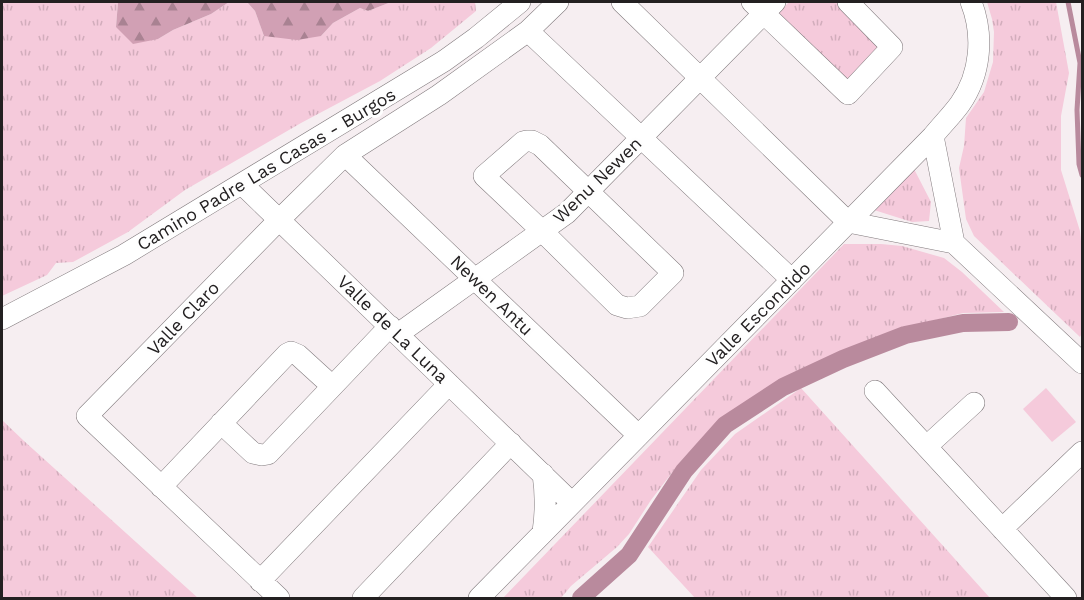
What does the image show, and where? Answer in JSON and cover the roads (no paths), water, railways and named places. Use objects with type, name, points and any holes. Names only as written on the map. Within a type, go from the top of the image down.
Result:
[{"type":"street","name":"Camino Padre Las Casas - Burgos","points":[[2,319],[124,255],[444,61],[520,2]]},
{"type":"street","points":[[345,155],[440,95],[528,31],[558,2]]},
{"type":"street","points":[[621,2],[848,222],[954,243],[1083,363]]},
{"type":"street","points":[[764,5],[848,94],[892,47],[848,2]]},
{"type":"street","name":"Valle Escondido","points":[[478,598],[933,136],[960,105],[968,92],[978,63],[977,18],[971,2]]},
{"type":"street","name":"Wenu Newen","points":[[221,423],[253,453],[268,454],[332,386],[394,330],[475,278],[567,213],[701,78],[764,5]]},
{"type":"street","points":[[528,31],[792,280]]},
{"type":"street","points":[[933,136],[954,243]]},
{"type":"street","points":[[523,142],[536,143],[673,273],[640,306],[627,308],[617,305],[542,231],[484,176],[523,142]]},
{"type":"street","name":"Valle Claro","points":[[161,487],[87,416],[345,155]]},
{"type":"street","name":"Newen Antu","points":[[345,155],[638,435]]},
{"type":"street","name":"Valle de La Luna","points":[[242,184],[572,503]]},
{"type":"street","points":[[279,598],[161,487],[286,354],[291,352],[298,356],[332,386]]},
{"type":"street","points":[[260,581],[449,384]]},
{"type":"street","points":[[875,391],[1066,598]]},
{"type":"street","points":[[927,446],[974,404]]},
{"type":"street","points":[[363,598],[511,443]]},
{"type":"street","points":[[1002,529],[1083,452]]},
{"type":"street","points":[[543,474],[546,499],[543,532]]},
{"type":"waterway","points":[[1068,2],[1080,63],[1077,110],[1079,164],[1082,175]]},
{"type":"waterway","points":[[581,598],[629,555],[684,471],[725,425],[783,387],[843,359],[905,335],[963,323],[1009,322]]}]
